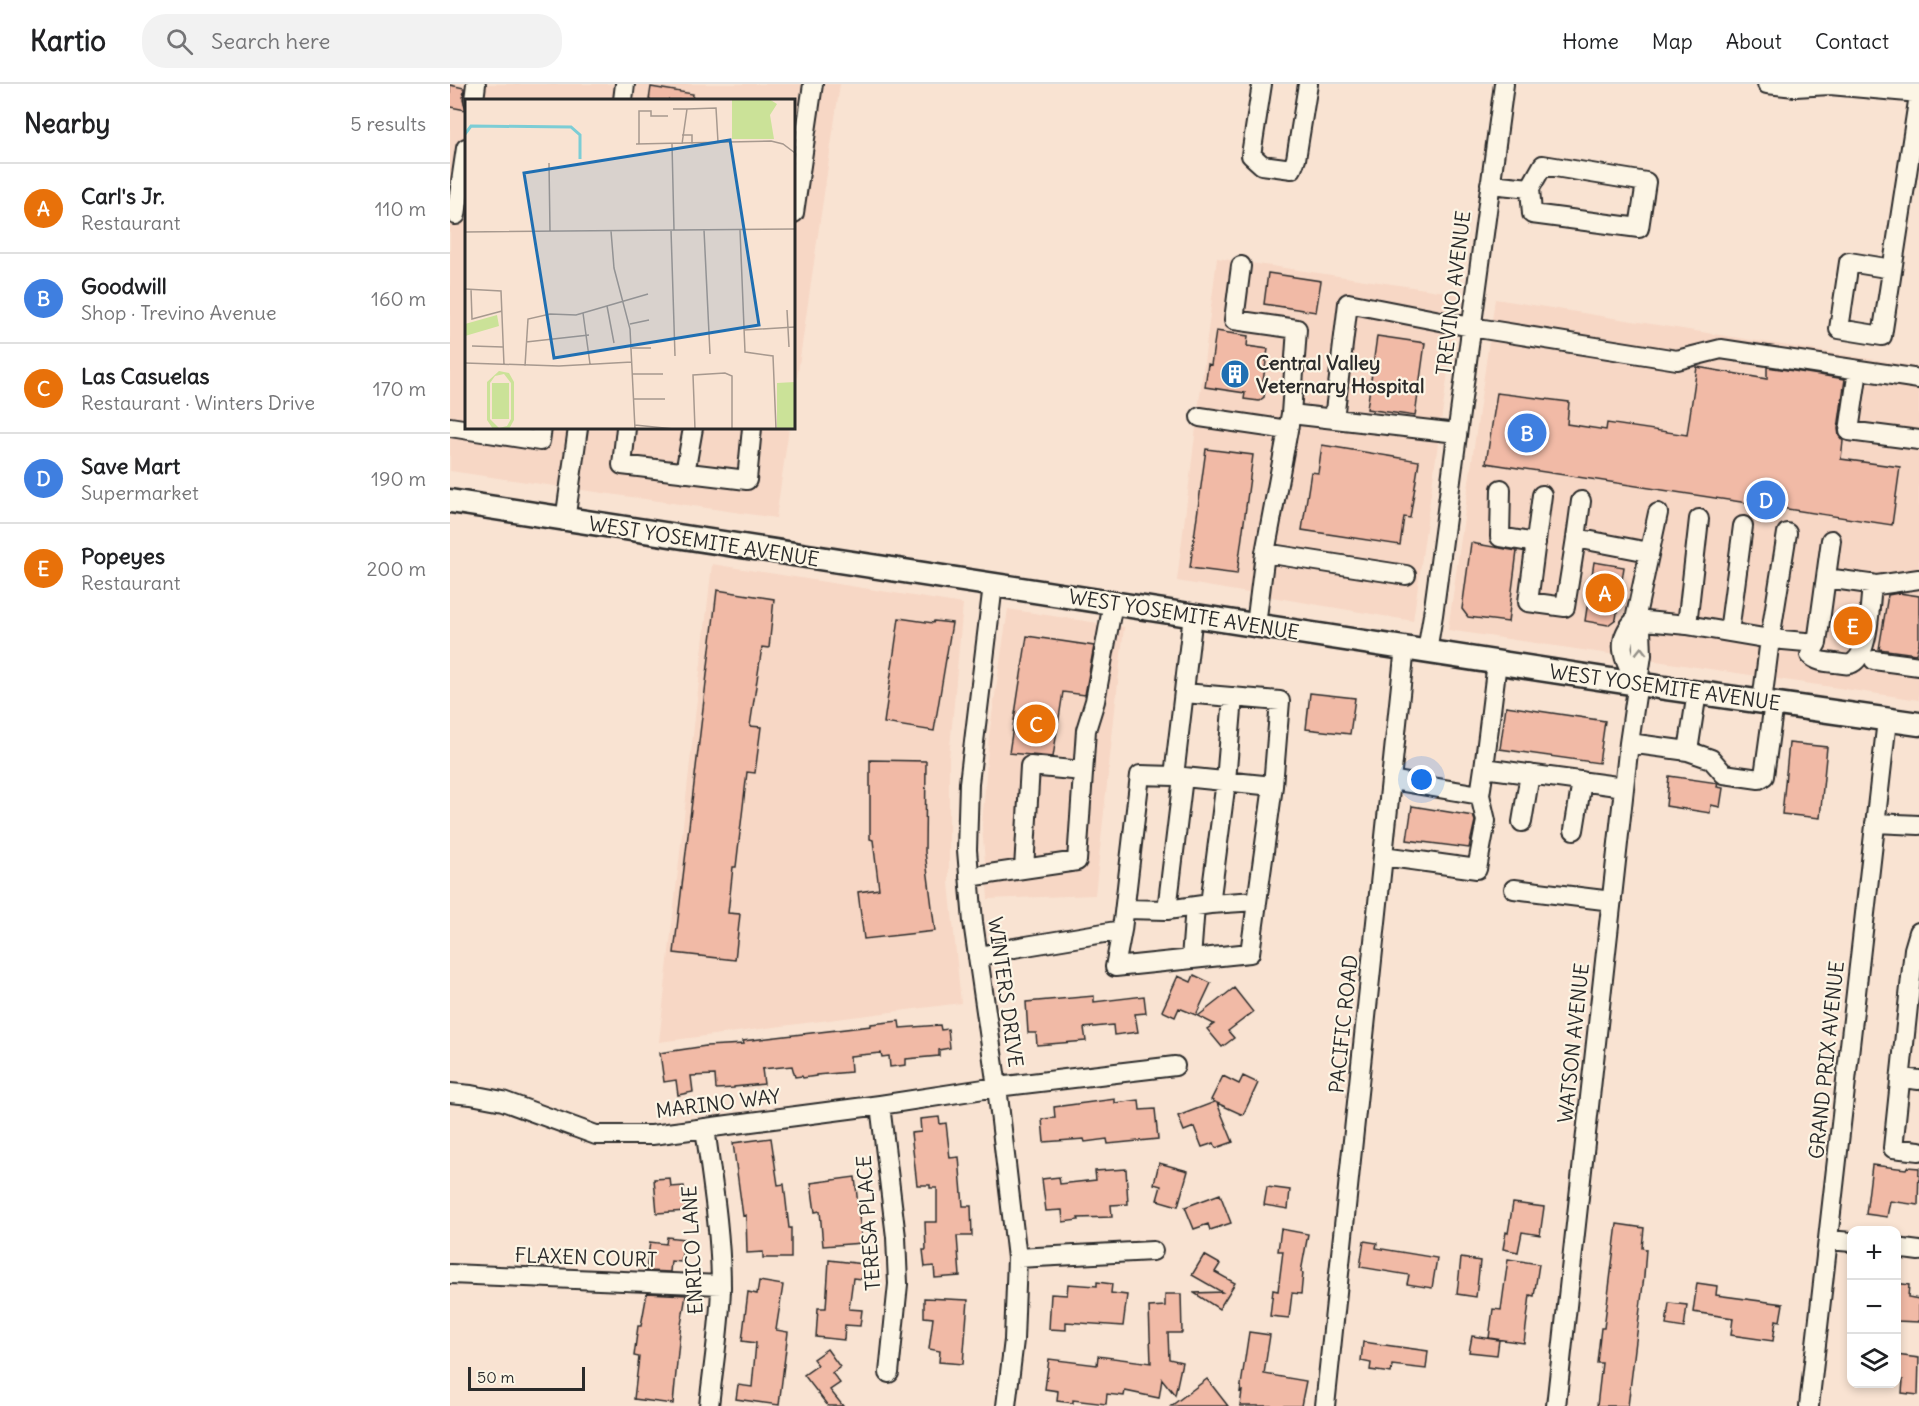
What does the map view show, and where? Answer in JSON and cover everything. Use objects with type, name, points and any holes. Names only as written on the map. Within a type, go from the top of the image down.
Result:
[{"type":"main road","name":"WEST YOSEMITE AVENUE","points":[[450,501],[1637,684],[1919,724]]},
{"type":"street","points":[[474,99],[476,84]]},
{"type":"street","points":[[623,99],[625,84]]},
{"type":"street","points":[[795,206],[813,84]]},
{"type":"street","points":[[1262,84],[1251,154],[1262,165],[1292,169],[1296,159],[1308,84]]},
{"type":"street","name":"TREVINO AVENUE","points":[[1416,649],[1457,433],[1504,84]]},
{"type":"street","points":[[1767,84],[1795,87],[1830,85],[1919,94],[1892,269]]},
{"type":"street","points":[[460,210],[465,163]]},
{"type":"street","points":[[1543,165],[1646,182],[1639,228],[1532,213],[1530,188],[1543,165]]},
{"type":"street","points":[[1490,184],[1530,188]]},
{"type":"street","points":[[1240,266],[1234,320],[1297,329],[1289,422],[1265,553],[1256,625]]},
{"type":"street","points":[[1334,419],[1348,303],[1471,327],[1677,360],[1720,349],[1919,379]]},
{"type":"street","points":[[1858,370],[1849,431],[1919,440]]},
{"type":"street","points":[[1200,417],[1289,422],[1334,419],[1457,433]]},
{"type":"street","points":[[450,427],[540,441],[542,429]]},
{"type":"street","points":[[565,520],[578,429]]},
{"type":"street","points":[[626,429],[622,465],[747,480],[753,429]]},
{"type":"street","points":[[685,473],[693,429]]},
{"type":"street","points":[[1501,489],[1500,537],[1536,543]]},
{"type":"street","points":[[1542,495],[1528,602],[1565,607],[1581,501]]},
{"type":"street","points":[[1658,513],[1635,620],[1687,625],[1770,639],[1817,643]]},
{"type":"street","points":[[1687,625],[1699,519]]},
{"type":"street","points":[[1729,632],[1743,526]]},
{"type":"street","points":[[1629,743],[1688,751],[1711,759],[1724,774],[1759,779],[1764,776],[1770,639],[1787,533]]},
{"type":"street","points":[[1576,538],[1649,552]]},
{"type":"street","points":[[1831,540],[1817,643],[1810,655],[1815,660],[1845,665],[1854,663],[1861,654],[1866,636],[1872,584]]},
{"type":"street","points":[[1265,553],[1406,575]]},
{"type":"street","points":[[1826,578],[1872,584],[1919,579]]},
{"type":"street","name":"WINTERS DRIVE","points":[[993,585],[969,783],[967,850],[978,957],[997,1087],[1017,1258],[1014,1340],[1006,1406]]},
{"type":"street","points":[[969,877],[1077,861],[1086,730],[1095,701],[1113,603]]},
{"type":"street","points":[[1167,910],[1184,693],[1193,615]]},
{"type":"street","name":"WATSON AVENUE","points":[[1556,1406],[1629,743],[1642,655],[1641,629],[1635,620]]},
{"type":"street","name":"PACIFIC ROAD","points":[[1324,1406],[1391,780],[1416,649]]},
{"type":"street","points":[[1874,660],[1919,666]]},
{"type":"street","points":[[1383,856],[1477,869],[1486,820],[1479,795],[1497,662]]},
{"type":"street","points":[[1688,751],[1696,692]]},
{"type":"street","points":[[1184,693],[1280,702],[1273,786],[1250,953],[1115,967],[1125,909],[1140,775],[1273,786]]},
{"type":"street","points":[[1191,959],[1226,781],[1233,697]]},
{"type":"street","name":"GRAND PRIX AVENUE","points":[[1809,1406],[1887,720]]},
{"type":"street","points":[[1024,869],[1030,766],[1083,771]]},
{"type":"street","points":[[1484,768],[1624,787]]},
{"type":"street","points":[[1522,822],[1530,774]]},
{"type":"street","points":[[1391,780],[1479,795]]},
{"type":"street","points":[[1574,830],[1582,781]]},
{"type":"street","points":[[1875,823],[1919,825]]},
{"type":"street","points":[[1514,889],[1612,901]]},
{"type":"street","points":[[1125,909],[1167,910],[1257,901]]},
{"type":"street","points":[[978,957],[1014,948],[1122,930]]},
{"type":"street","points":[[1919,935],[1914,949],[1910,1079],[1893,1148],[1919,1151]]},
{"type":"street","name":"MARINO WAY","points":[[450,1094],[503,1101],[596,1135],[652,1135],[997,1087],[1175,1066]]},
{"type":"street","name":"TERESA PLACE","points":[[880,1105],[896,1237],[898,1284],[890,1373]]},
{"type":"street","name":"ENRICO LANE","points":[[705,1128],[716,1214],[721,1285],[709,1406]]},
{"type":"street","points":[[1828,1240],[1847,1242]]},
{"type":"street","points":[[1901,1249],[1919,1251]]},
{"type":"street","points":[[1017,1258],[1153,1251]]},
{"type":"street","name":"FLAXEN COURT","points":[[450,1274],[721,1285]]},
{"type":"shaded area","points":[[450,84],[840,84],[795,392],[795,99],[465,99],[465,429],[789,429],[776,518],[450,471]]},
{"type":"shaded area","points":[[1217,258],[1459,294],[1413,621],[1177,581]]},
{"type":"shaded area","points":[[1495,299],[1919,367],[1919,700],[1448,630]]},
{"type":"shaded area","points":[[712,564],[963,604],[949,758],[949,883],[961,1003],[659,1042]]},
{"type":"shaded area","points":[[1008,609],[1124,627],[1095,895],[988,899],[982,826],[989,735]]},
{"type":"building","points":[[450,85],[464,88],[465,110],[450,107]]},
{"type":"building","points":[[651,87],[693,94],[692,99],[649,99]]},
{"type":"building","points":[[1268,273],[1321,281],[1316,312],[1264,304]]},
{"type":"building","name":"Central Valley Veternary Hospital","points":[[1216,331],[1248,336],[1247,346],[1268,349],[1263,381],[1266,382],[1264,397],[1259,401],[1244,399],[1245,393],[1205,387]]},
{"type":"building","points":[[1377,336],[1425,343],[1415,416],[1367,409]]},
{"type":"building","points":[[1697,367],[1767,379],[1767,367],[1845,379],[1838,429],[1843,441],[1841,459],[1900,467],[1892,525],[1486,463],[1497,393],[1569,402],[1567,424],[1606,430],[1607,423],[1687,435]]},
{"type":"building","points":[[1322,445],[1419,461],[1410,518],[1404,517],[1400,545],[1302,530],[1311,472],[1318,473]]},
{"type":"building","points":[[1206,449],[1253,455],[1237,574],[1190,568]]},
{"type":"building","points":[[1471,543],[1517,551],[1508,622],[1468,617],[1462,609]]},
{"type":"building","points":[[1594,562],[1624,567],[1616,619],[1608,625],[1585,621]]},
{"type":"building","points":[[717,590],[774,599],[769,648],[762,647],[750,726],[761,727],[755,773],[747,772],[728,913],[740,914],[735,960],[674,953]]},
{"type":"building","points":[[1899,593],[1919,596],[1919,643],[1916,654],[1879,649],[1888,595]]},
{"type":"building","points":[[899,618],[952,623],[934,731],[884,723]]},
{"type":"building","points":[[1027,636],[1094,646],[1085,695],[1063,692],[1053,757],[1009,753]]},
{"type":"building","points":[[1310,693],[1355,698],[1350,734],[1306,729]]},
{"type":"building","points":[[1506,706],[1605,721],[1599,763],[1500,749]]},
{"type":"building","points":[[1789,743],[1827,747],[1820,818],[1782,814]]},
{"type":"building","points":[[870,760],[926,761],[925,852],[935,931],[864,939],[858,892],[879,889],[873,840],[870,839]]},
{"type":"building","points":[[1669,776],[1718,783],[1717,787],[1723,788],[1720,807],[1711,805],[1710,813],[1666,806]]},
{"type":"building","points":[[1412,806],[1473,816],[1475,821],[1469,848],[1407,840]]},
{"type":"building","points":[[1194,975],[1211,983],[1196,1015],[1179,1008],[1175,1017],[1162,1011],[1178,976],[1191,982]]},
{"type":"building","points":[[1234,988],[1253,1012],[1228,1031],[1234,1038],[1222,1047],[1207,1029],[1214,1024],[1198,1016]]},
{"type":"building","points":[[1094,996],[1094,1002],[1144,996],[1146,1013],[1135,1014],[1138,1032],[1114,1035],[1113,1025],[1084,1028],[1086,1041],[1037,1045],[1036,1033],[1028,1033],[1026,1002]]},
{"type":"building","points":[[899,1021],[900,1028],[940,1025],[941,1030],[948,1029],[950,1048],[939,1050],[939,1056],[906,1059],[906,1065],[890,1067],[889,1056],[882,1057],[881,1053],[850,1056],[851,1072],[803,1078],[802,1076],[795,1077],[792,1066],[762,1069],[764,1084],[734,1088],[716,1089],[715,1075],[691,1076],[693,1092],[678,1095],[676,1080],[664,1082],[660,1053],[706,1046],[744,1044],[743,1041]]},
{"type":"building","points":[[1223,1076],[1239,1084],[1243,1076],[1258,1083],[1243,1115],[1217,1103],[1233,1142],[1216,1148],[1214,1143],[1202,1147],[1194,1127],[1184,1131],[1178,1116],[1215,1102],[1211,1100]]},
{"type":"building","points":[[1115,1099],[1115,1103],[1139,1100],[1140,1110],[1155,1109],[1158,1139],[1108,1144],[1107,1139],[1085,1142],[1084,1139],[1044,1142],[1042,1119],[1055,1118],[1054,1107]]},
{"type":"building","points":[[939,1117],[940,1124],[946,1123],[950,1158],[959,1157],[963,1206],[971,1206],[972,1236],[957,1236],[960,1276],[935,1278],[934,1266],[925,1267],[923,1250],[926,1250],[925,1222],[937,1222],[937,1188],[930,1188],[930,1185],[917,1185],[911,1133],[921,1132],[920,1119]]},
{"type":"building","points":[[771,1138],[778,1185],[784,1184],[789,1228],[791,1228],[791,1258],[763,1258],[763,1252],[747,1253],[746,1215],[743,1216],[733,1143]]},
{"type":"building","points":[[1159,1163],[1188,1171],[1178,1206],[1157,1200],[1161,1186],[1154,1184]]},
{"type":"building","points":[[1872,1165],[1906,1169],[1907,1167],[1919,1168],[1918,1205],[1890,1201],[1887,1217],[1866,1214]]},
{"type":"building","points":[[1126,1169],[1128,1204],[1111,1205],[1112,1217],[1078,1218],[1079,1220],[1063,1222],[1062,1210],[1046,1211],[1042,1179],[1059,1177],[1060,1184],[1096,1180],[1095,1171]]},
{"type":"building","points":[[855,1177],[862,1243],[823,1246],[820,1211],[815,1212],[811,1183]]},
{"type":"building","points":[[670,1178],[671,1187],[684,1186],[686,1211],[657,1213],[654,1179]]},
{"type":"building","points":[[1267,1187],[1290,1190],[1288,1209],[1264,1205]]},
{"type":"building","points":[[1220,1194],[1231,1223],[1210,1230],[1208,1224],[1194,1229],[1185,1207]]},
{"type":"building","points":[[1513,1203],[1544,1207],[1540,1235],[1522,1232],[1518,1252],[1503,1249]]},
{"type":"building","points":[[1617,1224],[1644,1228],[1642,1248],[1646,1249],[1644,1276],[1628,1406],[1597,1406],[1602,1363],[1597,1363],[1601,1328],[1604,1328]]},
{"type":"building","points":[[1281,1229],[1308,1234],[1301,1272],[1303,1273],[1301,1294],[1292,1293],[1289,1318],[1270,1316],[1273,1290],[1278,1291],[1283,1251],[1278,1251]]},
{"type":"building","points":[[667,1237],[684,1239],[681,1262],[671,1261],[670,1272],[646,1271],[650,1242],[666,1244]]},
{"type":"building","points":[[1364,1241],[1377,1243],[1376,1248],[1437,1258],[1432,1288],[1407,1284],[1409,1275],[1360,1267]]},
{"type":"building","points":[[1204,1255],[1220,1264],[1215,1272],[1235,1283],[1219,1309],[1194,1293],[1222,1292],[1192,1275]]},
{"type":"building","points":[[1461,1258],[1480,1261],[1476,1297],[1457,1294]]},
{"type":"building","points":[[1508,1259],[1539,1264],[1534,1296],[1530,1295],[1524,1343],[1489,1338],[1493,1309],[1501,1310]]},
{"type":"building","points":[[829,1260],[864,1264],[862,1279],[853,1278],[849,1309],[862,1310],[860,1326],[845,1325],[844,1340],[816,1337],[818,1308],[826,1308]]},
{"type":"building","points":[[759,1281],[783,1285],[776,1330],[788,1332],[779,1405],[736,1399],[738,1385],[752,1387],[756,1343],[742,1341],[748,1292],[757,1294]]},
{"type":"building","points":[[1097,1282],[1112,1284],[1111,1293],[1127,1295],[1123,1326],[1066,1322],[1066,1330],[1049,1329],[1051,1294],[1067,1295],[1068,1284],[1097,1286]]},
{"type":"building","points":[[1697,1283],[1717,1286],[1716,1295],[1783,1304],[1780,1321],[1776,1320],[1773,1341],[1731,1335],[1733,1318],[1693,1312]]},
{"type":"building","points":[[1901,1284],[1909,1285],[1908,1297],[1919,1299],[1919,1322],[1901,1321]]},
{"type":"building","points":[[647,1293],[686,1295],[673,1404],[634,1399],[639,1357],[634,1356],[638,1326],[641,1326]]},
{"type":"building","points":[[1165,1294],[1181,1294],[1182,1333],[1168,1333],[1169,1359],[1182,1362],[1175,1395],[1162,1379],[1159,1398],[1125,1391],[1124,1396],[1107,1394],[1106,1404],[1073,1400],[1073,1403],[1057,1401],[1058,1391],[1045,1389],[1049,1359],[1097,1365],[1098,1356],[1151,1363],[1149,1307],[1165,1306]]},
{"type":"building","points":[[924,1298],[968,1300],[963,1364],[939,1362],[940,1351],[929,1349],[933,1318],[924,1317]]},
{"type":"building","points":[[1669,1303],[1687,1305],[1684,1328],[1666,1325]]},
{"type":"building","points":[[1249,1332],[1270,1335],[1264,1374],[1306,1381],[1301,1406],[1240,1406]]},
{"type":"building","points":[[1472,1336],[1499,1340],[1497,1355],[1469,1352]]},
{"type":"building","points":[[1363,1342],[1428,1351],[1426,1369],[1392,1365],[1391,1373],[1370,1370],[1371,1363],[1361,1361]]},
{"type":"building","points":[[827,1349],[840,1367],[832,1373],[840,1383],[830,1390],[843,1406],[828,1406],[804,1375],[818,1365],[813,1359]]},
{"type":"building","points":[[1901,1356],[1919,1358],[1918,1395],[1902,1393],[1903,1380],[1901,1380]]},
{"type":"building","points":[[1207,1379],[1228,1406],[1171,1406]]},
{"type":"place","name":"Central Valley Veternary Hospital","points":[[1235,374]]},
{"type":"place","name":"Goodwill","points":[[1527,433]]},
{"type":"place","name":"Save Mart","points":[[1766,500]]},
{"type":"place","name":"Carl's Jr.","points":[[1605,593]]},
{"type":"place","name":"Popeyes","points":[[1853,626]]},
{"type":"place","name":"Las Casuelas","points":[[1036,724]]}]
